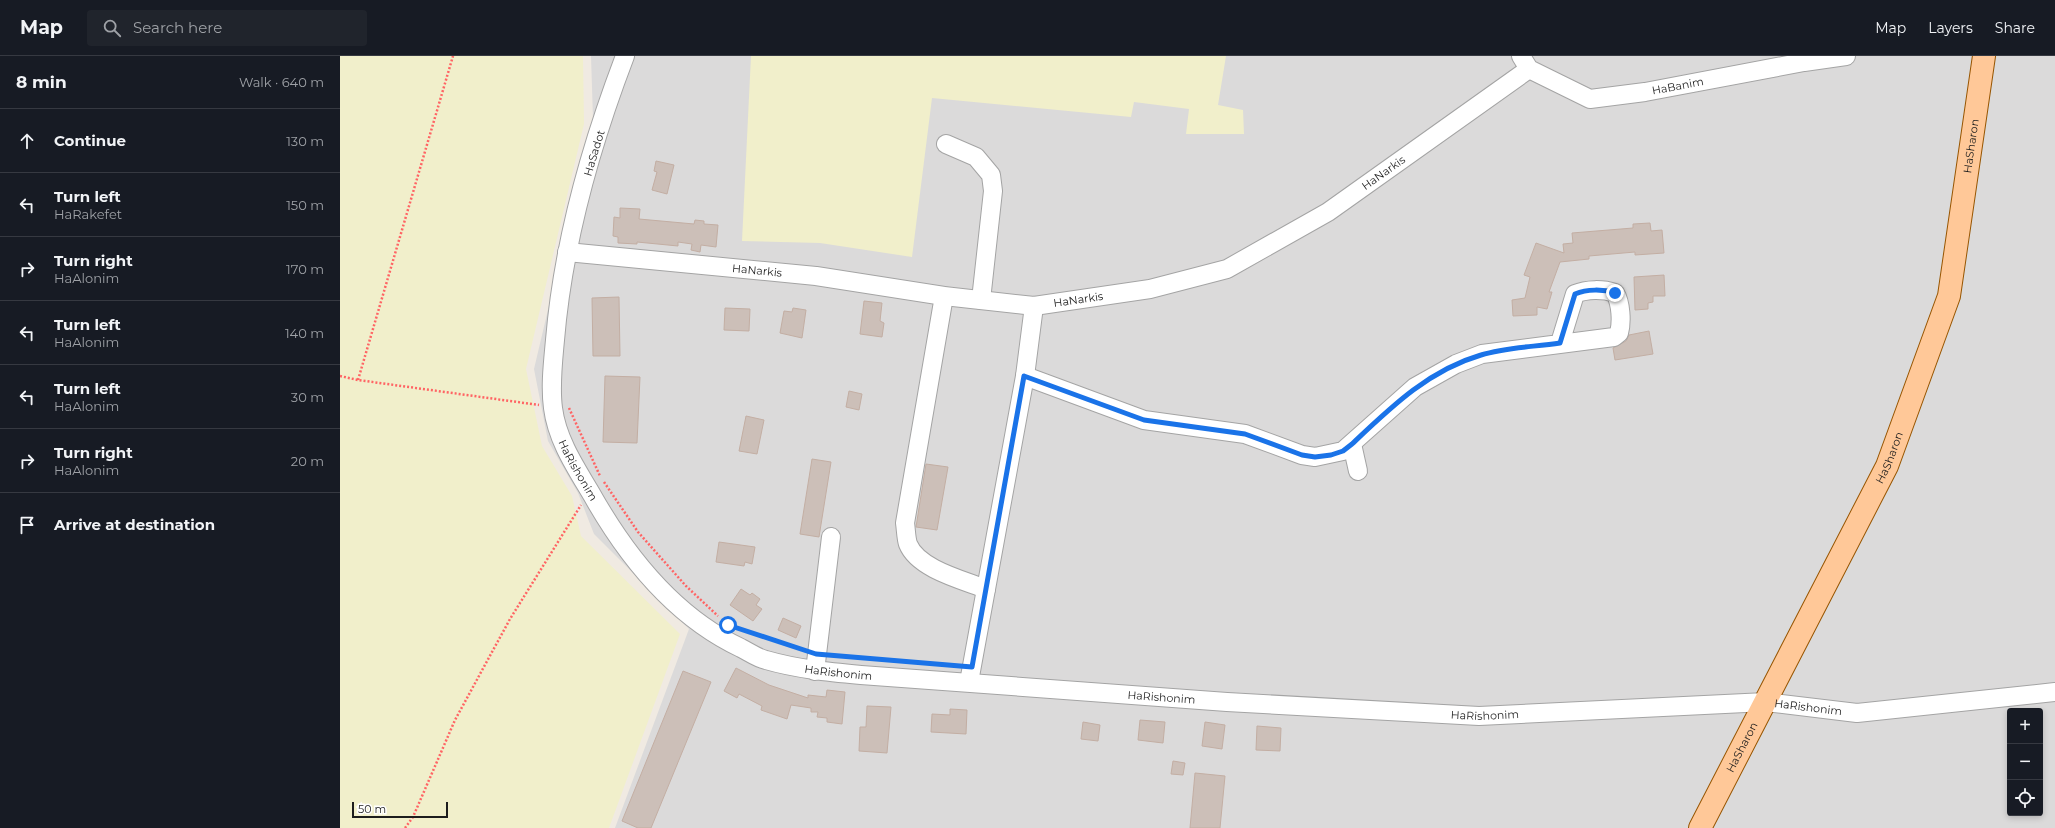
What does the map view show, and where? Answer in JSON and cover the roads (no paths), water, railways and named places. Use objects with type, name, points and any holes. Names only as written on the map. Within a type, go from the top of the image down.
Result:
[{"type":"main road","name":"HaSharon","points":[[1700,828],[1887,466],[1949,296],[1984,56]]},
{"type":"street","name":"HaSadot","points":[[567,252],[591,160],[625,56]]},
{"type":"street","name":"HaBanim","points":[[1525,62],[1590,99],[1645,92],[1803,59],[1846,56]]},
{"type":"street","name":"HaNarkis","points":[[567,252],[816,276],[944,296],[1034,306],[1150,289],[1228,269],[1328,212],[1525,62]]},
{"type":"street","points":[[946,144],[976,157],[991,175],[993,191],[981,300]]},
{"type":"street","name":"HaRishonim","points":[[567,252],[552,367],[560,406],[560,438],[609,526],[658,587],[689,615],[721,639],[764,660],[816,662],[969,682],[1228,702],[1479,716],[1766,702],[1857,713],[2055,692]]},
{"type":"street","points":[[944,296],[906,516],[908,543],[914,555],[923,563],[986,589]]},
{"type":"street","points":[[969,682],[1024,376],[1034,306]]},
{"type":"street","points":[[1024,376],[1144,420],[1245,434],[1302,455],[1315,457],[1331,455],[1343,451],[1415,387],[1456,364],[1482,354],[1560,343]]},
{"type":"street","points":[[1352,444],[1358,471]]},
{"type":"street","points":[[816,662],[831,537]]}]
